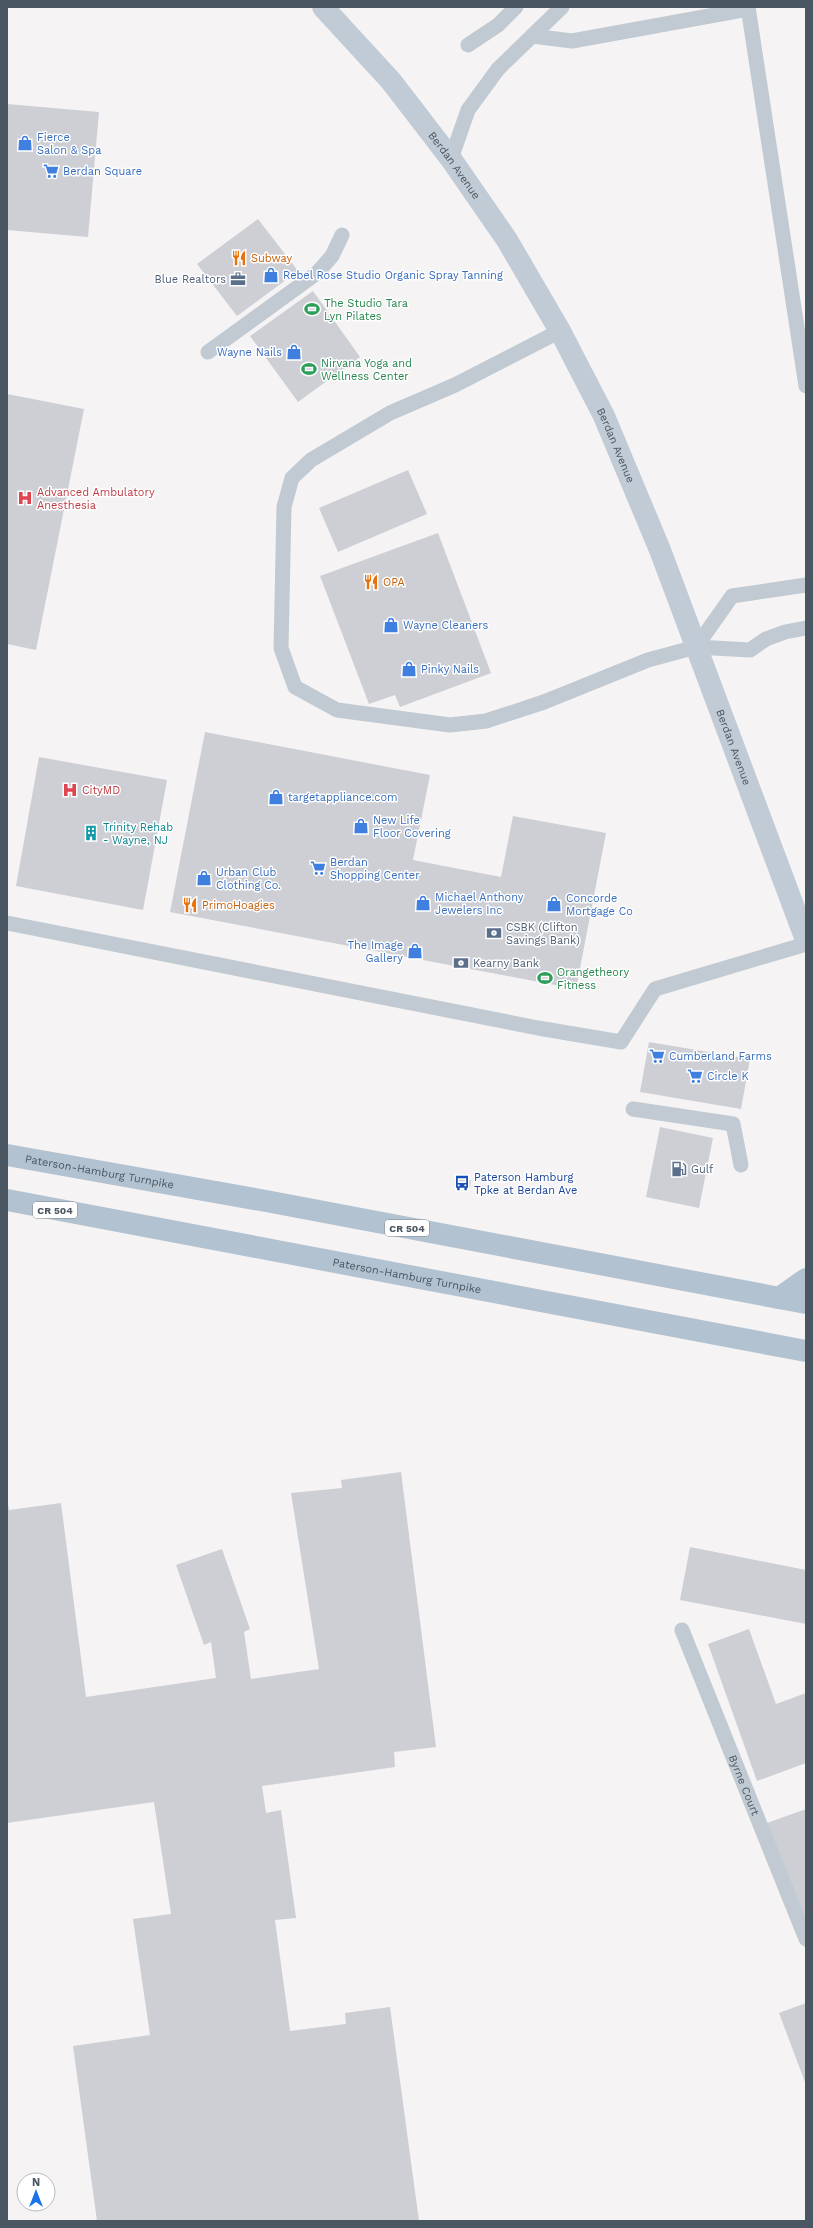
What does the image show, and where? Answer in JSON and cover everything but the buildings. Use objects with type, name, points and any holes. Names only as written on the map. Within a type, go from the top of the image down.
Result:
[{"type":"main road","name":"Berdan Avenue","points":[[322,7],[391,81],[451,159],[507,240],[560,330],[604,416],[660,550],[806,940]]},
{"type":"main road","name":"Paterson-Hamburg Turnpike","points":[[7,1155],[274,1203],[806,1303]]},
{"type":"main road","name":"Paterson-Hamburg Turnpike","points":[[7,1200],[806,1351]]},
{"type":"main road","points":[[780,1298],[806,1278]]},
{"type":"lane","points":[[468,45],[498,25],[516,7]]},
{"type":"lane","points":[[451,159],[468,110],[498,69],[562,7]]},
{"type":"lane","points":[[532,36],[572,41],[748,8],[806,386]]},
{"type":"lane","points":[[208,352],[317,273],[332,256],[342,235]]},
{"type":"lane","points":[[560,330],[455,385],[390,413],[311,460],[292,478],[284,507],[281,648],[295,687],[336,710],[450,725],[468,724],[486,721],[544,702],[648,660],[696,647],[750,650],[766,639],[785,632],[806,628]]},
{"type":"lane","points":[[696,647],[732,596],[806,585]]},
{"type":"lane","points":[[7,923],[538,1028],[621,1042],[655,989],[806,944]]},
{"type":"lane","points":[[633,1109],[733,1124],[740,1165]]},
{"type":"lane","name":"Byrne Court","points":[[682,1630],[806,1939]]},
{"type":"place","name":"Fierce Salon & Spa","points":[[25,143]]},
{"type":"place","name":"Berdan Square","points":[[51,171]]},
{"type":"place","name":"Subway","points":[[239,258]]},
{"type":"place","name":"Rebel Rose Studio Organic Spray Tanning","points":[[271,275]]},
{"type":"place","name":"Blue Realtors","points":[[238,279]]},
{"type":"place","name":"The Studio Tara Lyn Pilates","points":[[312,309]]},
{"type":"place","name":"Wayne Nails","points":[[294,352]]},
{"type":"place","name":"Nirvana Yoga and Wellness Center","points":[[309,369]]},
{"type":"place","name":"Advanced Ambulatory Anesthesia","points":[[25,498]]},
{"type":"place","name":"OPA","points":[[371,582]]},
{"type":"place","name":"Wayne Cleaners","points":[[391,625]]},
{"type":"place","name":"Pinky Nails","points":[[409,669]]},
{"type":"place","name":"CityMD","points":[[70,790]]},
{"type":"place","name":"targetappliance.com","points":[[276,797]]},
{"type":"place","name":"New Life Floor Covering","points":[[361,826]]},
{"type":"place","name":"Trinity Rehab - Wayne, NJ","points":[[91,833]]},
{"type":"place","name":"Berdan Shopping Center","points":[[318,868]]},
{"type":"place","name":"Urban Club Clothing Co.","points":[[204,878]]},
{"type":"place","name":"Michael Anthony Jewelers Inc","points":[[423,903]]},
{"type":"place","name":"Concorde Mortgage Co","points":[[554,904]]},
{"type":"place","name":"PrimoHoagies","points":[[190,905]]},
{"type":"place","name":"CSBK (Clifton Savings Bank)","points":[[494,933]]},
{"type":"place","name":"The Image Gallery","points":[[415,951]]},
{"type":"place","name":"Kearny Bank","points":[[461,963]]},
{"type":"place","name":"Orangetheory Fitness","points":[[545,978]]},
{"type":"place","name":"Cumberland Farms","points":[[657,1056]]},
{"type":"place","name":"Circle K","points":[[695,1076]]},
{"type":"place","name":"Gulf","points":[[679,1169]]},
{"type":"place","name":"Paterson Hamburg Tpke at Berdan Ave","points":[[462,1183]]}]
